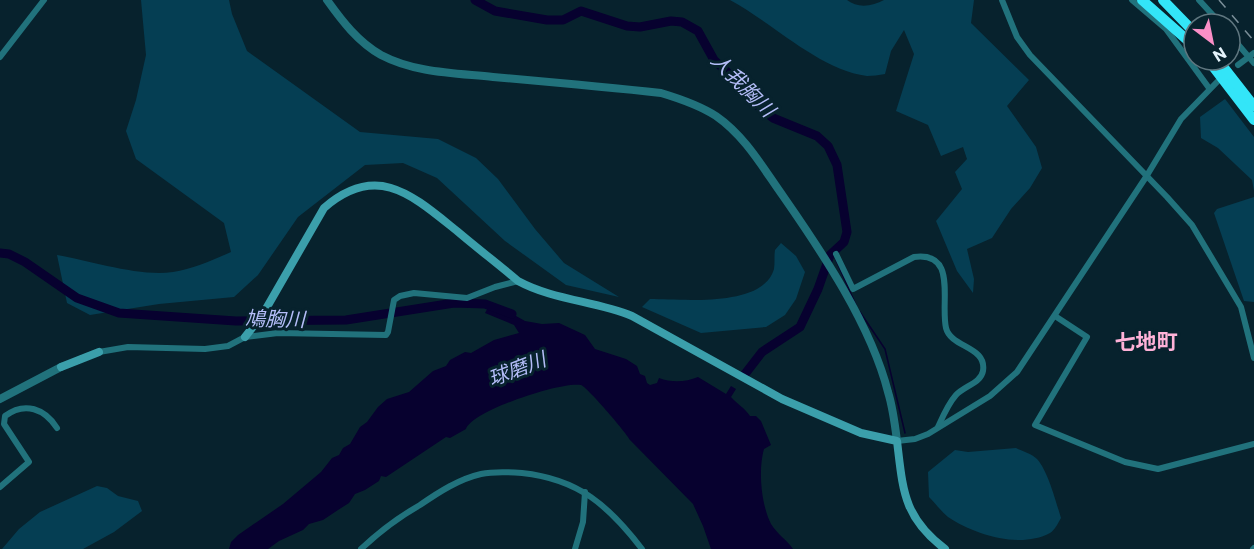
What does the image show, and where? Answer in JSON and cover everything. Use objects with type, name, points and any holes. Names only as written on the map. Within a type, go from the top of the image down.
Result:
[{"type":"highway","points":[[1142,0],[1182,35]]},
{"type":"highway","points":[[1152,0],[1182,32]]},
{"type":"highway","points":[[1164,0],[1182,19]]},
{"type":"highway","points":[[1217,72],[1254,120]]},
{"type":"highway","points":[[1227,72],[1254,106]]},
{"type":"main road","points":[[245,337],[263,314],[324,208],[339,195],[366,185],[390,188],[412,197],[518,281],[542,292],[615,309],[632,316],[782,399],[861,433],[897,441],[903,490],[909,509],[921,527],[945,549]]},
{"type":"main road","points":[[61,367],[99,352]]},
{"type":"street","points":[[0,57],[44,0]]},
{"type":"street","points":[[327,0],[358,39],[402,65],[457,74],[661,93],[692,103],[717,117],[736,133],[752,152],[812,238],[841,286],[882,373],[897,441],[915,439],[928,434],[990,396],[1017,372],[1146,177],[1181,119],[1217,82]]},
{"type":"street","points":[[1002,0],[1017,38],[1030,55],[1184,216],[1205,245],[1241,307],[1254,358]]},
{"type":"street","points":[[1132,0],[1166,29],[1209,88]]},
{"type":"street","points":[[1198,0],[1210,12]]},
{"type":"street","points":[[1251,55],[1254,63]]},
{"type":"street","points":[[836,254],[853,289],[914,257],[932,258],[939,265],[945,279],[944,310],[948,334],[954,340],[976,352],[983,363],[983,372],[980,378],[957,394],[938,427]]},
{"type":"street","points":[[99,352],[128,347],[205,349],[228,346],[245,337],[278,333],[386,334],[394,300],[400,296],[414,293],[467,298],[518,281]]},
{"type":"street","points":[[1055,316],[1087,337],[1035,425],[1125,462],[1158,469],[1254,444]]},
{"type":"street","points":[[0,399],[61,367]]},
{"type":"street","points":[[0,487],[29,462],[4,424],[5,416],[17,409],[38,409],[51,419],[57,428]]},
{"type":"street","points":[[361,549],[382,530],[436,494],[464,479],[482,474],[504,472],[552,478],[585,492],[614,515],[642,549]]},
{"type":"street","points":[[575,549],[583,522],[585,492]]},
{"type":"shaded area","points":[[141,0],[229,0],[232,14],[247,51],[360,132],[438,139],[476,158],[498,179],[564,263],[619,297],[566,285],[505,241],[437,178],[403,163],[365,165],[298,217],[258,275],[234,297],[159,304],[90,315],[67,303],[57,255],[131,270],[160,273],[188,269],[231,252],[224,223],[136,159],[126,131],[146,55]]},
{"type":"shaded area","points":[[730,0],[847,0],[856,5],[866,6],[884,0],[974,0],[971,23],[1029,80],[1007,106],[1036,147],[1042,168],[1030,188],[1011,209],[992,238],[967,249],[974,279],[973,293],[957,271],[936,221],[962,189],[955,172],[967,159],[963,147],[941,156],[928,125],[896,111],[914,54],[904,30],[891,51],[885,74],[867,76],[849,72],[813,55]]},
{"type":"shaded area","points":[[1225,99],[1254,137],[1254,191],[1252,180],[1218,148],[1201,138],[1200,117]]},
{"type":"shaded area","points":[[1254,197],[1254,302],[1244,301],[1214,213],[1217,209]]},
{"type":"shaded area","points":[[781,243],[796,256],[805,272],[796,299],[785,315],[766,327],[701,333],[642,307],[650,299],[720,299],[754,290],[767,281],[774,269],[775,250]]},
{"type":"shaded area","points":[[1016,448],[1037,459],[1048,479],[1061,518],[1050,533],[1025,540],[998,538],[984,534],[948,517],[929,497],[928,472],[955,450],[968,452]]},
{"type":"shaded area","points":[[97,486],[107,488],[118,496],[138,501],[142,511],[114,532],[83,549],[2,549],[19,529],[40,512]]},
{"type":"water","name":"球磨川","points":[[491,302],[494,312],[500,313],[502,308],[525,321],[542,324],[559,323],[585,335],[595,349],[626,359],[637,366],[640,374],[645,376],[650,385],[657,383],[659,378],[679,381],[698,377],[726,394],[731,386],[736,389],[731,397],[750,416],[756,416],[761,421],[771,445],[764,449],[761,467],[765,507],[771,524],[793,549],[711,549],[693,504],[630,440],[590,393],[581,385],[571,385],[537,392],[484,414],[466,429],[450,438],[446,437],[386,477],[381,476],[379,481],[355,494],[349,503],[323,520],[309,524],[303,530],[268,549],[229,549],[231,542],[238,535],[283,504],[321,472],[332,458],[339,455],[343,448],[350,444],[360,427],[387,399],[409,392],[433,371],[446,366],[450,360],[465,352],[471,353],[494,340],[519,333],[514,325],[485,313]]},
{"type":"waterway","name":"人我胸川","points":[[475,0],[495,11],[547,20],[563,20],[581,11],[627,26],[640,27],[671,21],[682,22],[698,31],[714,60],[738,82],[760,108],[773,118],[817,136],[828,146],[837,165],[847,232],[844,242],[830,255],[818,289],[800,327],[762,352],[745,374]]},
{"type":"waterway","name":"鳩胸川","points":[[0,253],[9,254],[25,262],[77,298],[119,313],[236,321],[346,320],[454,303],[485,304],[512,314]]},
{"type":"waterway","points":[[835,258],[856,305]]},
{"type":"waterway","points":[[860,312],[885,349],[905,433]]},
{"type":"railway","points":[[1219,0],[1254,41]]},
{"type":"district","name":"七地町","points":[[1146,342]]}]
